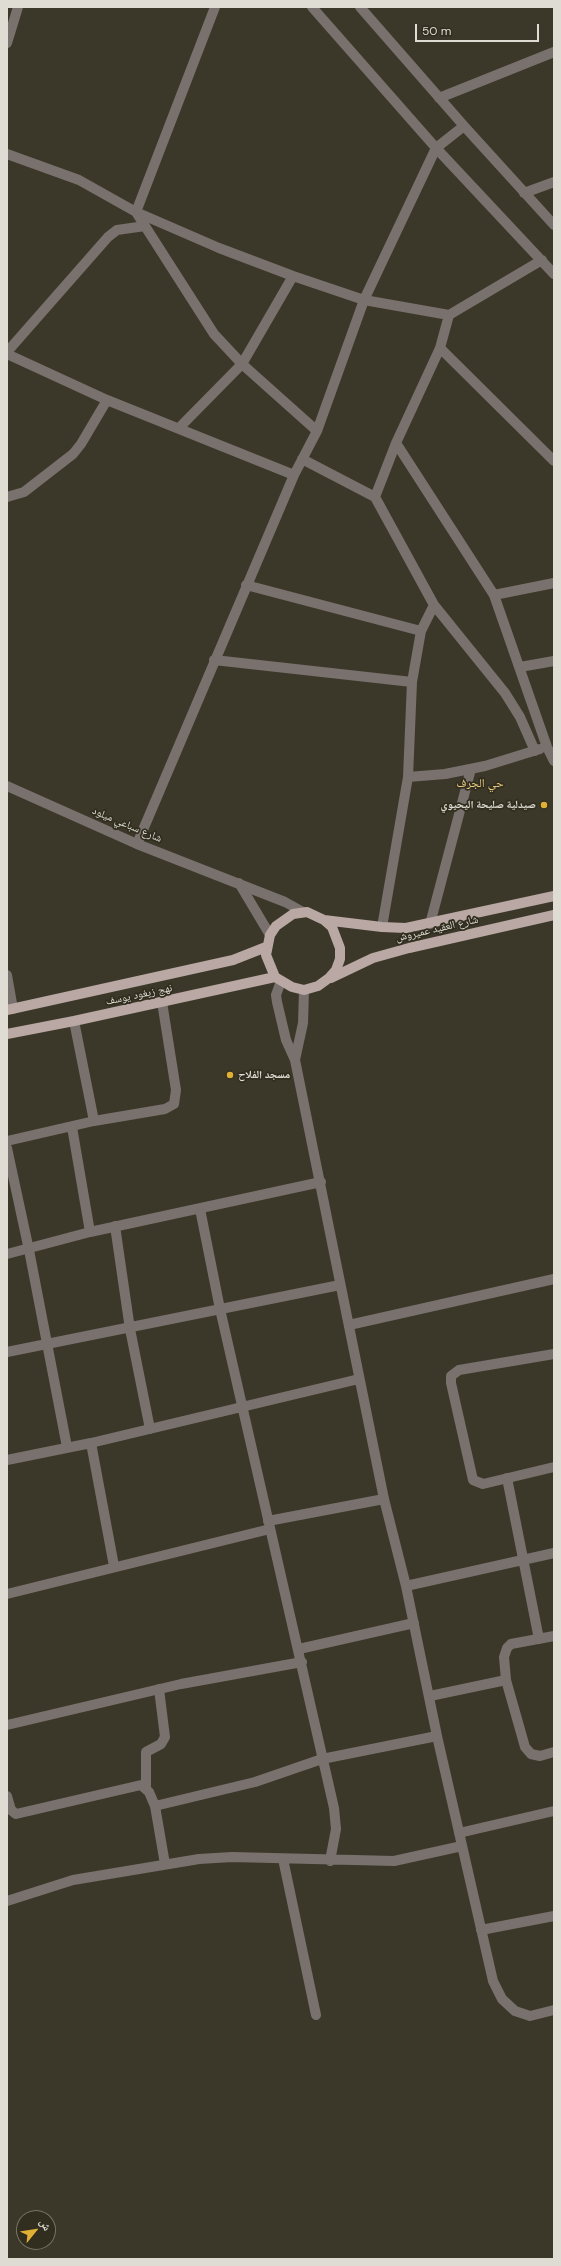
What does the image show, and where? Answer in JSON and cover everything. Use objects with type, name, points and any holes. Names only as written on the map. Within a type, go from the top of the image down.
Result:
[{"type":"main road","name":"شارع العقيد عميروش","points":[[324,920],[382,927],[406,928],[554,896]]},
{"type":"main road","points":[[303,912],[307,912],[324,920],[332,927],[340,948],[340,959],[336,970],[329,978],[304,990],[278,979],[268,964],[266,947],[270,935],[283,919],[303,912]]},
{"type":"main road","name":"شارع العقيد عميروش","points":[[329,978],[373,958],[387,954],[554,915]]},
{"type":"main road","name":"نهج زيغود يوسف","points":[[10,1010],[226,962],[266,947]]},
{"type":"main road","name":"نهج زيغود يوسف","points":[[7,1034],[278,979]]},
{"type":"street","points":[[7,43],[18,7]]},
{"type":"street","points":[[136,212],[215,7]]},
{"type":"street","points":[[312,7],[436,148],[554,274]]},
{"type":"street","points":[[360,7],[439,98],[554,225]]},
{"type":"street","points":[[439,98],[554,52]]},
{"type":"street","points":[[137,844],[246,585],[294,475],[316,431],[364,300],[436,148],[464,126]]},
{"type":"street","points":[[7,154],[79,180],[136,212],[219,248],[293,276],[364,300],[449,315],[542,260]]},
{"type":"street","points":[[524,193],[554,182]]},
{"type":"street","points":[[136,212],[210,328],[242,364],[316,431]]},
{"type":"street","points":[[145,226],[117,230],[108,236],[7,353],[107,400],[294,475]]},
{"type":"street","points":[[179,428],[242,364],[293,276]]},
{"type":"street","points":[[375,498],[396,443],[440,348],[449,315]]},
{"type":"street","points":[[440,348],[554,461]]},
{"type":"street","points":[[7,497],[24,492],[73,454],[81,444],[107,400]]},
{"type":"street","points":[[396,443],[494,595],[547,748],[554,761]]},
{"type":"street","points":[[302,460],[375,498],[434,605],[505,693],[520,717],[535,751]]},
{"type":"street","points":[[494,595],[554,583]]},
{"type":"street","points":[[246,585],[421,631]]},
{"type":"street","points":[[382,927],[408,777],[412,682],[421,631],[434,605]]},
{"type":"street","points":[[214,660],[412,682]]},
{"type":"street","points":[[520,667],[554,661]]},
{"type":"street","points":[[408,777],[445,774],[471,769],[547,748]]},
{"type":"street","points":[[430,924],[471,769]]},
{"type":"street","name":"شارع سباعي ميلود","points":[[7,786],[137,844],[239,883],[285,902],[303,912]]},
{"type":"street","points":[[239,883],[270,935]]},
{"type":"street","points":[[7,975],[10,1010]]},
{"type":"street","points":[[278,979],[276,995],[277,1002],[286,1040],[296,1060],[384,1499],[406,1586],[430,1696],[437,1736],[492,1981],[502,1999],[515,2011],[530,2016],[554,2010]]},
{"type":"street","points":[[296,1060],[303,1023],[304,990]]},
{"type":"street","points":[[7,1141],[72,1126],[164,1109],[174,1104],[176,1090],[162,1002]]},
{"type":"street","points":[[74,1021],[94,1122]]},
{"type":"street","points":[[72,1126],[90,1232]]},
{"type":"street","points":[[7,1148],[29,1250],[67,1447]]},
{"type":"street","points":[[7,1254],[29,1250],[115,1226],[321,1182]]},
{"type":"street","points":[[200,1209],[220,1309],[302,1662],[322,1759],[334,1808],[336,1829],[330,1861]]},
{"type":"street","points":[[115,1226],[130,1329],[150,1429]]},
{"type":"street","points":[[349,1325],[554,1281]]},
{"type":"street","points":[[7,1352],[47,1343],[130,1329],[340,1285]]},
{"type":"street","points":[[554,1354],[458,1370],[451,1376],[451,1383],[473,1480],[483,1484],[554,1467]]},
{"type":"street","points":[[7,1460],[91,1443],[359,1379]]},
{"type":"street","points":[[91,1443],[114,1566]]},
{"type":"street","points":[[507,1478],[525,1560],[539,1639]]},
{"type":"street","points":[[7,1594],[269,1525],[384,1499]]},
{"type":"street","points":[[406,1586],[554,1553]]},
{"type":"street","points":[[299,1649],[414,1623]]},
{"type":"street","points":[[554,1636],[511,1644],[507,1648],[504,1657],[506,1680],[525,1747],[531,1754],[540,1756],[554,1752]]},
{"type":"street","points":[[7,1725],[159,1689],[302,1662]]},
{"type":"street","points":[[430,1696],[506,1680]]},
{"type":"street","points":[[159,1689],[165,1737],[161,1744],[146,1752],[146,1788],[155,1806],[165,1864]]},
{"type":"street","points":[[155,1806],[255,1782],[322,1759],[437,1736]]},
{"type":"street","points":[[7,1796],[11,1810],[16,1814],[141,1785],[146,1788]]},
{"type":"street","points":[[459,1833],[554,1811]]},
{"type":"street","points":[[7,1901],[73,1880],[199,1859],[232,1857],[330,1861],[394,1861],[462,1846]]},
{"type":"street","points":[[283,1859],[316,2015]]},
{"type":"street","points":[[481,1930],[554,1916]]},
{"type":"place","name":"صيدلية صليحة اليحيوي","points":[[544,805]]},
{"type":"place","name":"مسجد الفلاح","points":[[230,1075]]},
{"type":"district","name":"حي الجرف","points":[[480,784]]}]
